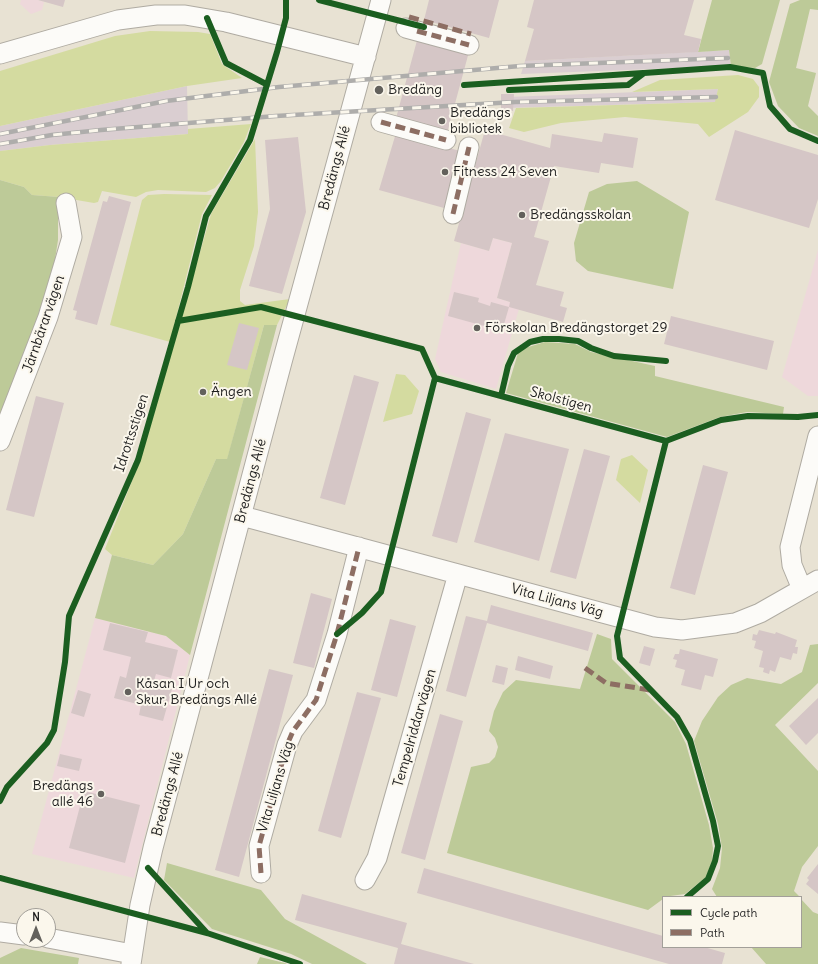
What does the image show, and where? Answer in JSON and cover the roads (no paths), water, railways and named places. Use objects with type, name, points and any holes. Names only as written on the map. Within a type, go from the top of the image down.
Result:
[{"type":"street","name":"Bredängs Allé","points":[[131,959],[135,927],[140,905],[242,516],[381,0]]},
{"type":"street","points":[[0,54],[118,20],[156,15],[185,15],[226,22],[366,57]]},
{"type":"street","points":[[407,22],[470,40]]},
{"type":"street","points":[[382,122],[446,140]]},
{"type":"street","points":[[453,214],[469,147]]},
{"type":"street","name":"Järnbärarvägen","points":[[0,442],[48,317],[72,237],[66,203]]},
{"type":"street","points":[[810,584],[792,565],[790,547],[818,436]]},
{"type":"street","name":"Vita Liljans Väg","points":[[242,516],[655,627],[682,630],[734,623],[760,613],[810,584]]},
{"type":"street","name":"Vita Liljans Väg","points":[[261,873],[259,846],[286,745],[293,731],[316,700],[337,634],[359,547]]},
{"type":"street","name":"Tempelriddarvägen","points":[[366,880],[377,858],[458,574]]},
{"type":"street","points":[[0,932],[16,934]]},
{"type":"street","points":[[56,940],[131,959]]},
{"type":"railway","points":[[0,134],[166,101],[279,87],[520,66],[728,58]]},
{"type":"railway","points":[[0,144],[52,135],[101,130],[276,116],[515,102],[716,97]]},
{"type":"place","name":"Bredäng","points":[[379,90]]},
{"type":"place","name":"Bredängs bibliotek","points":[[442,121]]},
{"type":"place","name":"Fitness 24 Seven","points":[[445,172]]},
{"type":"place","name":"Bredängsskolan","points":[[522,215]]},
{"type":"place","name":"Förskolan Bredängstorget 29","points":[[477,328]]},
{"type":"place","name":"Ängen","points":[[203,392]]},
{"type":"place","name":"Kåsan I Ur och Skur, Bredängs Allé","points":[[128,692]]},
{"type":"place","name":"Bredängs allé 46","points":[[101,794]]}]
